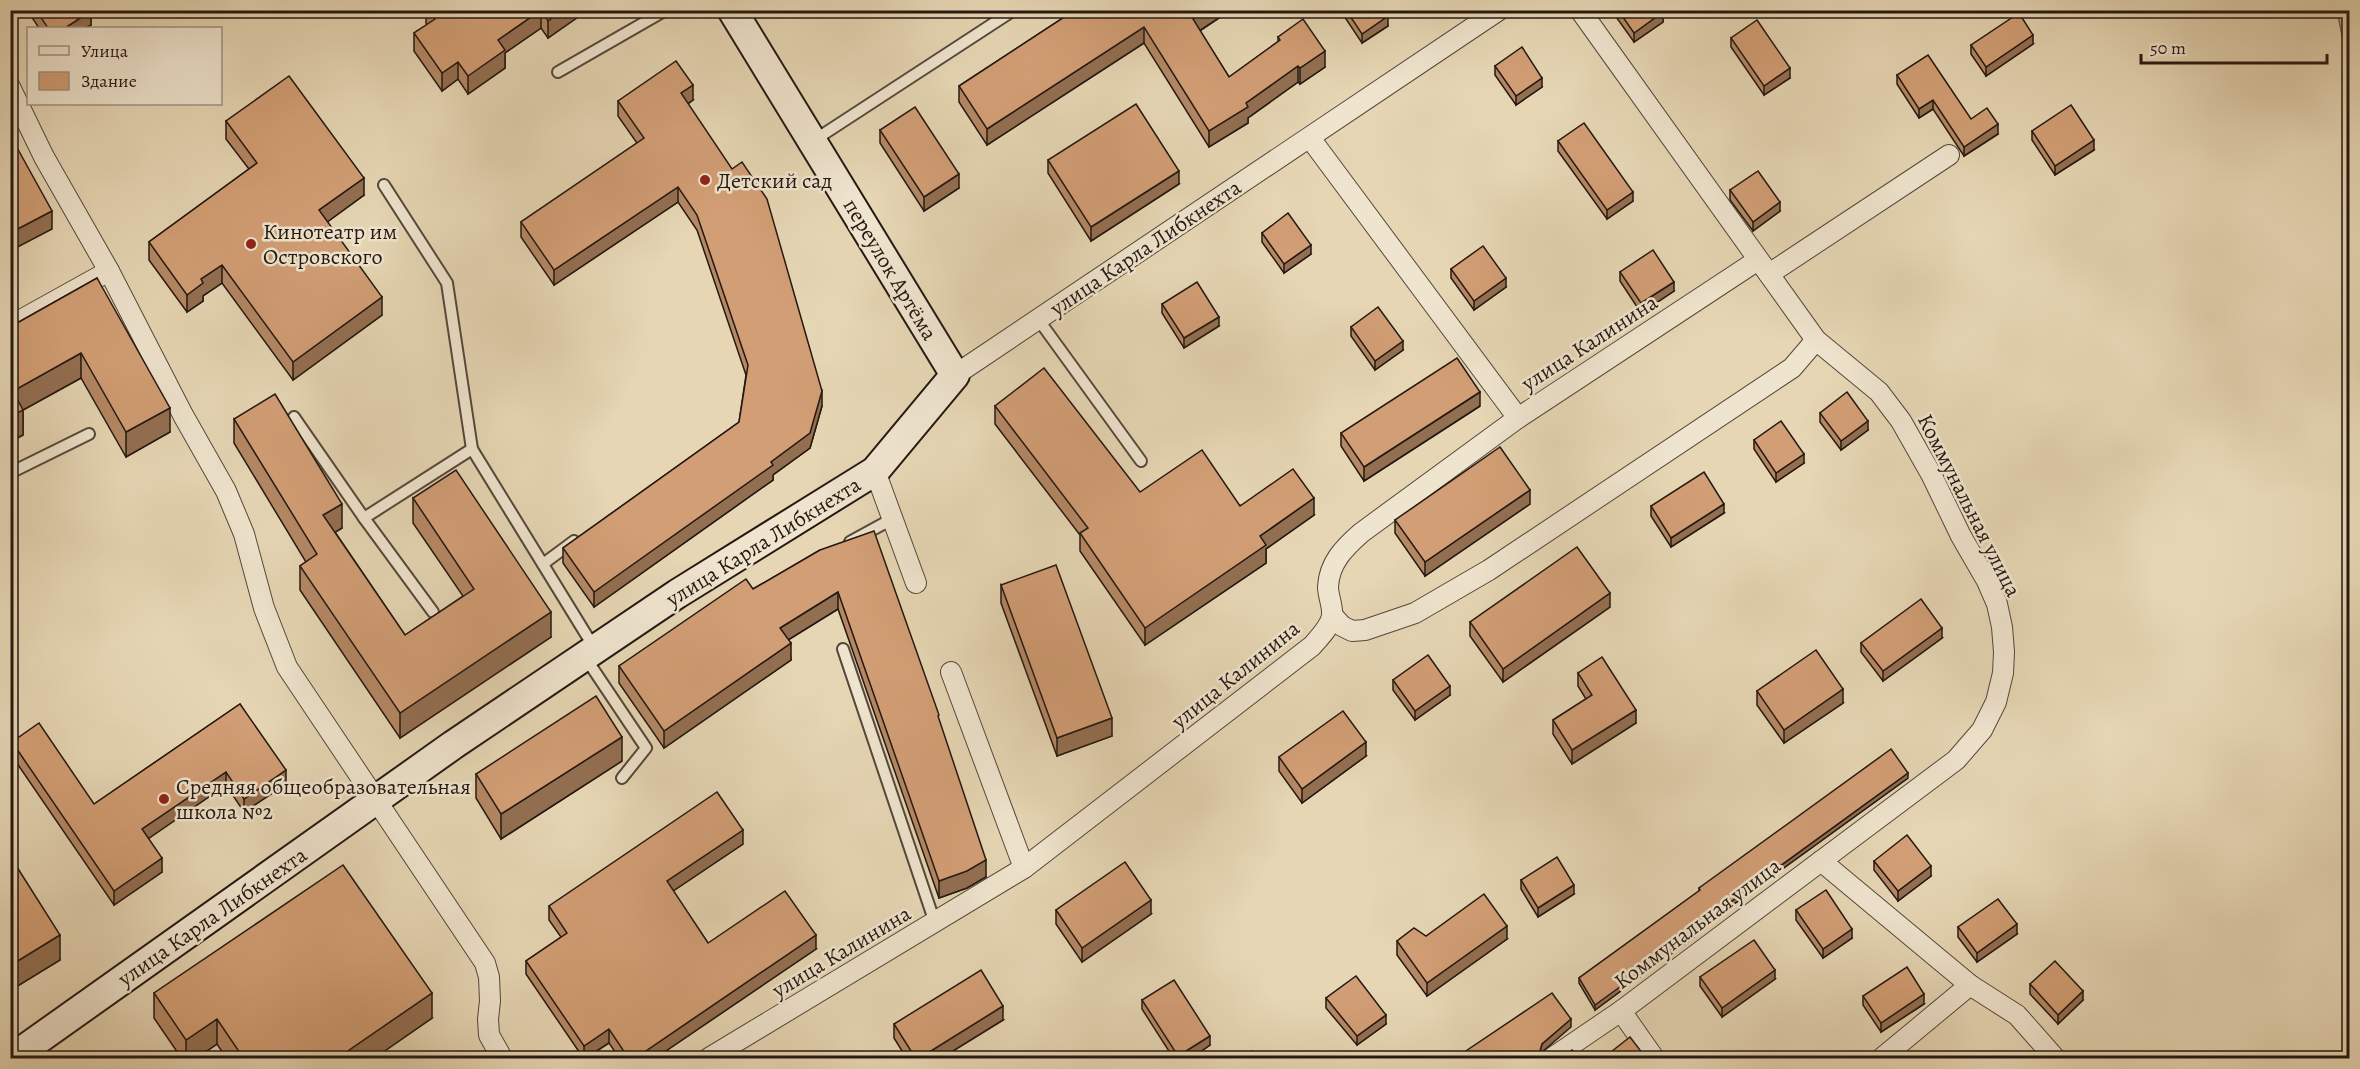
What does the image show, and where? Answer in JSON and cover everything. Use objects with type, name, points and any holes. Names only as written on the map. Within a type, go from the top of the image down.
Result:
[{"type":"street","name":"переулок Артёма","points":[[732,10],[955,375]]},
{"type":"street","name":"улица Карла Либкнехта","points":[[12,1059],[376,799],[590,653],[677,594],[875,471],[955,375],[1499,10]]},
{"type":"street","name":"Коммунальная улица","points":[[1552,1059],[1621,1011],[1956,760],[1982,730],[1996,702],[2003,673],[2004,652],[1997,604],[1987,581],[1901,421],[1879,392],[1816,340],[1580,10]]},
{"type":"street","points":[[10,87],[44,157],[109,271],[183,415],[226,491],[244,534],[264,608],[287,667],[485,963],[489,976],[489,1035],[501,1058]]},
{"type":"street","points":[[1310,138],[1518,418]]},
{"type":"street","name":"улица Калинина","points":[[709,1059],[1024,868],[1312,646],[1324,632],[1332,615],[1328,587],[1333,563],[1345,547],[1518,418],[1949,155]]},
{"type":"street","points":[[10,326],[109,271]]},
{"type":"street","points":[[1332,615],[1342,626],[1352,631],[1365,630],[1424,608],[1489,570],[1792,368],[1816,340]]},
{"type":"street","points":[[875,471],[916,583]]},
{"type":"street","points":[[951,672],[1024,868]]},
{"type":"street","points":[[1821,861],[1970,985],[2018,1015],[2055,1059]]},
{"type":"street","points":[[1882,1059],[1970,985]]},
{"type":"street","points":[[1621,1011],[1654,1059]]},
{"type":"lane","points":[[558,72],[666,10]]},
{"type":"lane","points":[[813,141],[1014,10]]},
{"type":"lane","points":[[384,185],[447,283],[472,449],[543,564],[590,653],[646,748],[622,777]]},
{"type":"lane","points":[[1038,319],[1141,460]]},
{"type":"lane","points":[[294,417],[433,612]]},
{"type":"lane","points":[[10,473],[89,434]]},
{"type":"lane","points":[[364,518],[472,449]]},
{"type":"lane","points":[[843,546],[892,519]]},
{"type":"lane","points":[[543,564],[582,536]]},
{"type":"lane","points":[[843,649],[935,922]]},
{"type":"green space","points":[[2337,11],[2349,11],[2349,69]]},
{"type":"building","points":[[36,10],[91,10],[67,27],[47,27]]},
{"type":"building","points":[[430,10],[541,10],[498,40],[505,50],[468,76],[458,62],[442,73],[414,33],[435,19]]},
{"type":"building","points":[[541,10],[562,10],[548,21]]},
{"type":"building","points":[[1075,10],[1206,10],[1193,19],[1229,77],[1280,40],[1278,37],[1303,19],[1325,51],[1300,68],[1298,66],[1246,103],[1248,107],[1209,131],[1144,27],[987,129],[959,86]]},
{"type":"building","points":[[1346,10],[1384,10],[1388,16],[1362,34]]},
{"type":"building","points":[[1618,10],[1662,10],[1663,12],[1634,33]]},
{"type":"building","points":[[2019,13],[2033,35],[1986,67],[1971,45]]},
{"type":"building","points":[[1757,20],[1790,68],[1764,86],[1731,38]]},
{"type":"building","points":[[1522,47],[1542,78],[1516,96],[1495,66]]},
{"type":"building","points":[[1928,55],[1971,119],[1987,108],[1998,124],[1964,147],[1933,100],[1919,109],[1897,75]]},
{"type":"building","points":[[676,61],[693,85],[681,93],[732,169],[742,162],[767,199],[822,391],[810,433],[771,462],[773,465],[594,592],[563,548],[739,422],[748,365],[697,215],[678,187],[554,270],[521,222],[644,138],[618,101]]},
{"type":"building","name":"Кинотеатр им Островского","points":[[289,76],[364,178],[319,210],[382,297],[293,362],[222,265],[201,279],[203,283],[187,295],[149,242],[257,163],[226,121]]},
{"type":"building","points":[[1136,104],[1179,171],[1091,227],[1048,160]]},
{"type":"building","points":[[2071,105],[2094,140],[2055,166],[2032,131]]},
{"type":"building","points":[[915,107],[959,174],[924,197],[880,130]]},
{"type":"building","points":[[1584,123],[1633,192],[1607,210],[1558,141]]},
{"type":"building","points":[[10,135],[52,211],[10,233]]},
{"type":"building","points":[[1758,171],[1780,202],[1753,222],[1730,190]]},
{"type":"building","points":[[1288,213],[1311,245],[1284,264],[1262,233]]},
{"type":"building","points":[[1483,246],[1506,278],[1474,301],[1451,269]]},
{"type":"building","points":[[1653,250],[1674,282],[1641,303],[1620,272]]},
{"type":"building","points":[[97,278],[170,408],[126,432],[81,353],[13,391],[23,410],[10,417],[10,327]]},
{"type":"building","points":[[1197,282],[1219,317],[1184,338],[1162,304]]},
{"type":"building","points":[[1378,307],[1403,341],[1375,361],[1351,327]]},
{"type":"building","points":[[1457,358],[1480,392],[1364,467],[1341,433]]},
{"type":"building","points":[[1044,368],[1140,492],[1202,450],[1240,506],[1293,469],[1314,498],[1260,536],[1266,545],[1145,628],[1080,533],[1088,528],[995,406]]},
{"type":"building","points":[[1847,392],[1868,421],[1841,441],[1820,413]]},
{"type":"building","points":[[275,394],[342,504],[323,515],[405,635],[474,589],[413,498],[456,470],[551,612],[400,713],[300,566],[317,554],[234,419]]},
{"type":"building","points":[[1781,421],[1804,454],[1776,473],[1754,440]]},
{"type":"building","points":[[1500,447],[1530,490],[1425,562],[1395,520]]},
{"type":"building","points":[[1704,472],[1724,504],[1671,538],[1651,506]]},
{"type":"building","points":[[874,531],[939,715],[986,860],[967,871],[939,881],[838,592],[780,628],[791,643],[664,731],[619,666],[746,579],[753,589],[820,550]]},
{"type":"building","points":[[1577,547],[1610,593],[1503,669],[1470,622]]},
{"type":"building","points":[[1056,565],[1112,718],[1057,738],[1001,585]]},
{"type":"building","points":[[1921,599],[1942,628],[1883,671],[1861,643]]},
{"type":"building","points":[[1816,650],[1843,689],[1784,730],[1757,691]]},
{"type":"building","points":[[1428,655],[1450,686],[1415,711],[1393,680]]},
{"type":"building","points":[[1602,657],[1636,710],[1572,750],[1553,720],[1592,695],[1578,673]]},
{"type":"building","points":[[596,696],[622,737],[501,814],[476,774]]},
{"type":"building","name":"Средняя общеобразовательная школа №2","points":[[240,704],[286,770],[244,799],[226,772],[142,829],[162,858],[114,891],[12,742],[39,723],[94,804]]},
{"type":"building","points":[[1343,711],[1366,742],[1302,789],[1279,757]]},
{"type":"building","points":[[1891,749],[1908,773],[1692,930],[1694,933],[1595,1005],[1579,978]]},
{"type":"building","points":[[717,792],[743,830],[667,881],[708,943],[785,891],[816,935],[634,1059],[629,1059],[609,1029],[584,1046],[526,961],[567,933],[549,906]]},
{"type":"building","points":[[1907,835],[1931,866],[1898,891],[1874,861]]},
{"type":"building","points":[[10,856],[60,935],[16,962],[10,953]]},
{"type":"building","points":[[1557,857],[1574,885],[1538,908],[1521,880]]},
{"type":"building","points":[[1125,862],[1151,900],[1082,948],[1056,910]]},
{"type":"building","points":[[343,865],[432,993],[336,1059],[244,1059],[217,1019],[186,1040],[154,993]]},
{"type":"building","points":[[1826,890],[1852,929],[1823,949],[1796,910]]},
{"type":"building","points":[[1484,894],[1507,926],[1427,983],[1397,941],[1414,928],[1426,936]]},
{"type":"building","points":[[1998,899],[2017,924],[1977,953],[1958,927]]},
{"type":"building","points":[[1754,940],[1775,970],[1722,1008],[1700,977]]},
{"type":"building","points":[[2055,961],[2083,991],[2058,1015],[2030,984]]},
{"type":"building","points":[[1907,967],[1924,994],[1881,1023],[1863,996]]},
{"type":"building","points":[[981,970],[1003,1006],[916,1059],[894,1024]]},
{"type":"building","points":[[1356,976],[1386,1015],[1357,1036],[1326,998]]},
{"type":"building","points":[[1174,980],[1210,1036],[1178,1056],[1142,1000]]},
{"type":"building","points":[[1552,993],[1571,1019],[1542,1044],[1540,1051],[1545,1059],[1454,1059]]},
{"type":"building","points":[[1630,1037],[1646,1058],[1602,1059]]},
{"type":"building","points":[[1572,1050],[1579,1059],[1560,1059]]},
{"type":"building","points":[[1252,1051],[1257,1059],[1241,1059]]},
{"type":"place","name":"Детский сад","points":[[705,180]]},
{"type":"place","name":"Кинотеатр им Островского","points":[[251,244]]},
{"type":"place","name":"Средняя общеобразовательная школа №2","points":[[164,799]]}]
